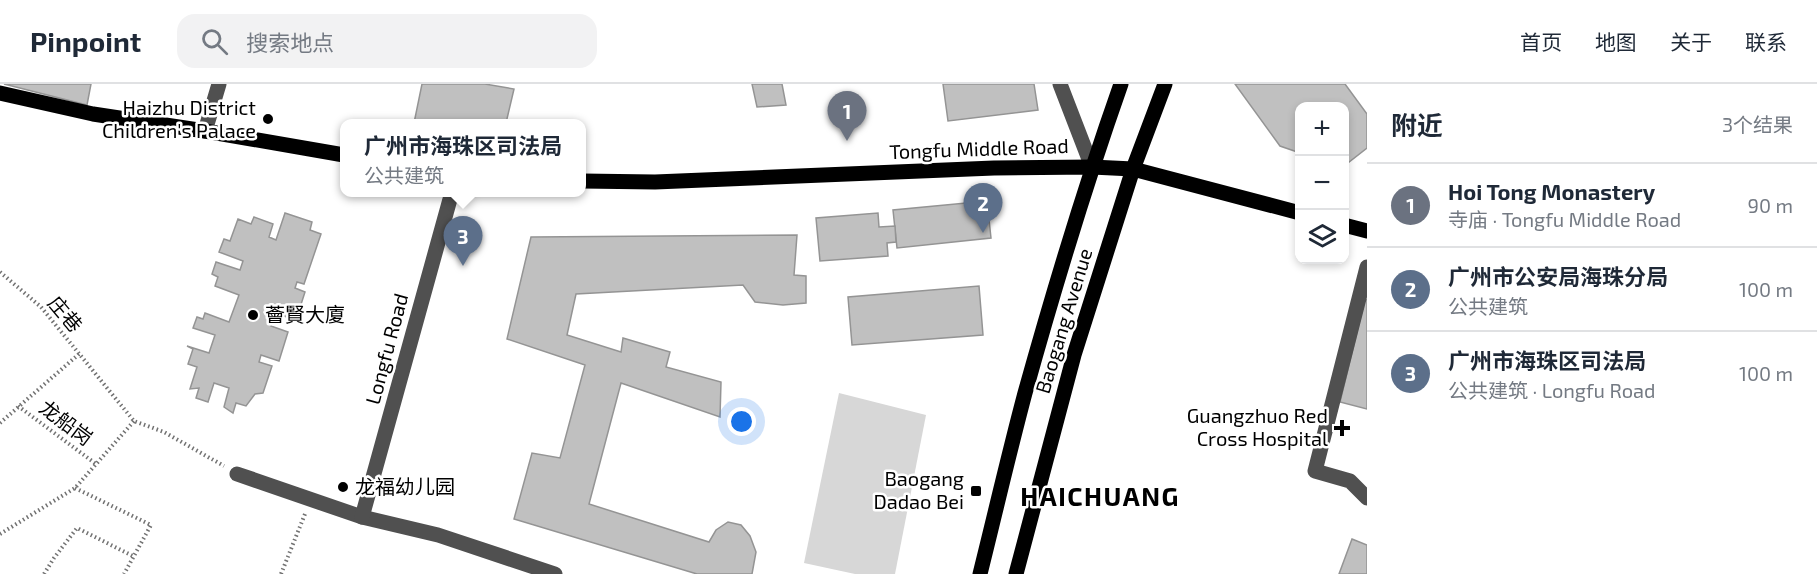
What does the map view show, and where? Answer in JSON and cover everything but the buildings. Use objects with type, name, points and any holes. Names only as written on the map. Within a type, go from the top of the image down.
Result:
[{"type":"main road","name":"Baogang Avenue","points":[[980,574],[1051,302],[1092,167],[1121,84]]},
{"type":"main road","name":"Baogang Avenue","points":[[1016,574],[1074,355],[1133,169],[1165,84]]},
{"type":"main road","points":[[0,93],[93,114],[340,154]]},
{"type":"main road","name":"Tongfu Middle Road","points":[[586,182],[655,182],[994,168],[1092,167],[1133,169],[1295,212]]},
{"type":"main road","points":[[1349,226],[1367,231]]},
{"type":"street","points":[[205,131],[219,84]]},
{"type":"street","points":[[1060,84],[1092,167]]},
{"type":"street","name":"Longfu Road","points":[[362,517],[451,197]]},
{"type":"street","points":[[1367,267],[1315,471],[1350,482],[1367,498]]},
{"type":"street","points":[[237,474],[362,517],[438,535],[555,574]]},
{"type":"path","name":"庄巷","points":[[0,272],[41,307],[134,421]]},
{"type":"path","points":[[0,423],[79,354]]},
{"type":"path","name":"龙船岗","points":[[18,406],[96,464]]},
{"type":"path","points":[[0,534],[75,488],[134,421],[164,432],[237,474]]},
{"type":"path","points":[[75,488],[152,525],[124,574]]},
{"type":"path","points":[[281,574],[311,500]]},
{"type":"path","points":[[44,574],[77,528],[133,556]]},
{"type":"shaded area","points":[[839,393],[926,415],[895,574],[855,574],[804,563]]},
{"type":"place","name":"Haizhu District Children's Palace","points":[[268,119]]},
{"type":"place","name":"Hoi Tong Monastery","points":[[847,141]]},
{"type":"place","name":"广州市公安局海珠分局","points":[[983,233]]},
{"type":"place","name":"广州市海珠区司法局","points":[[463,266]]},
{"type":"place","name":"薈賢大廈","points":[[253,315]]},
{"type":"place","name":"Guangzhuo Red Cross Hospital","points":[[1342,428]]},
{"type":"place","name":"龙福幼儿园","points":[[343,487]]},
{"type":"place","name":"Baogang Dadao Bei","points":[[976,491]]},
{"type":"district","name":"HAICHUANG","points":[[1100,497]]}]
